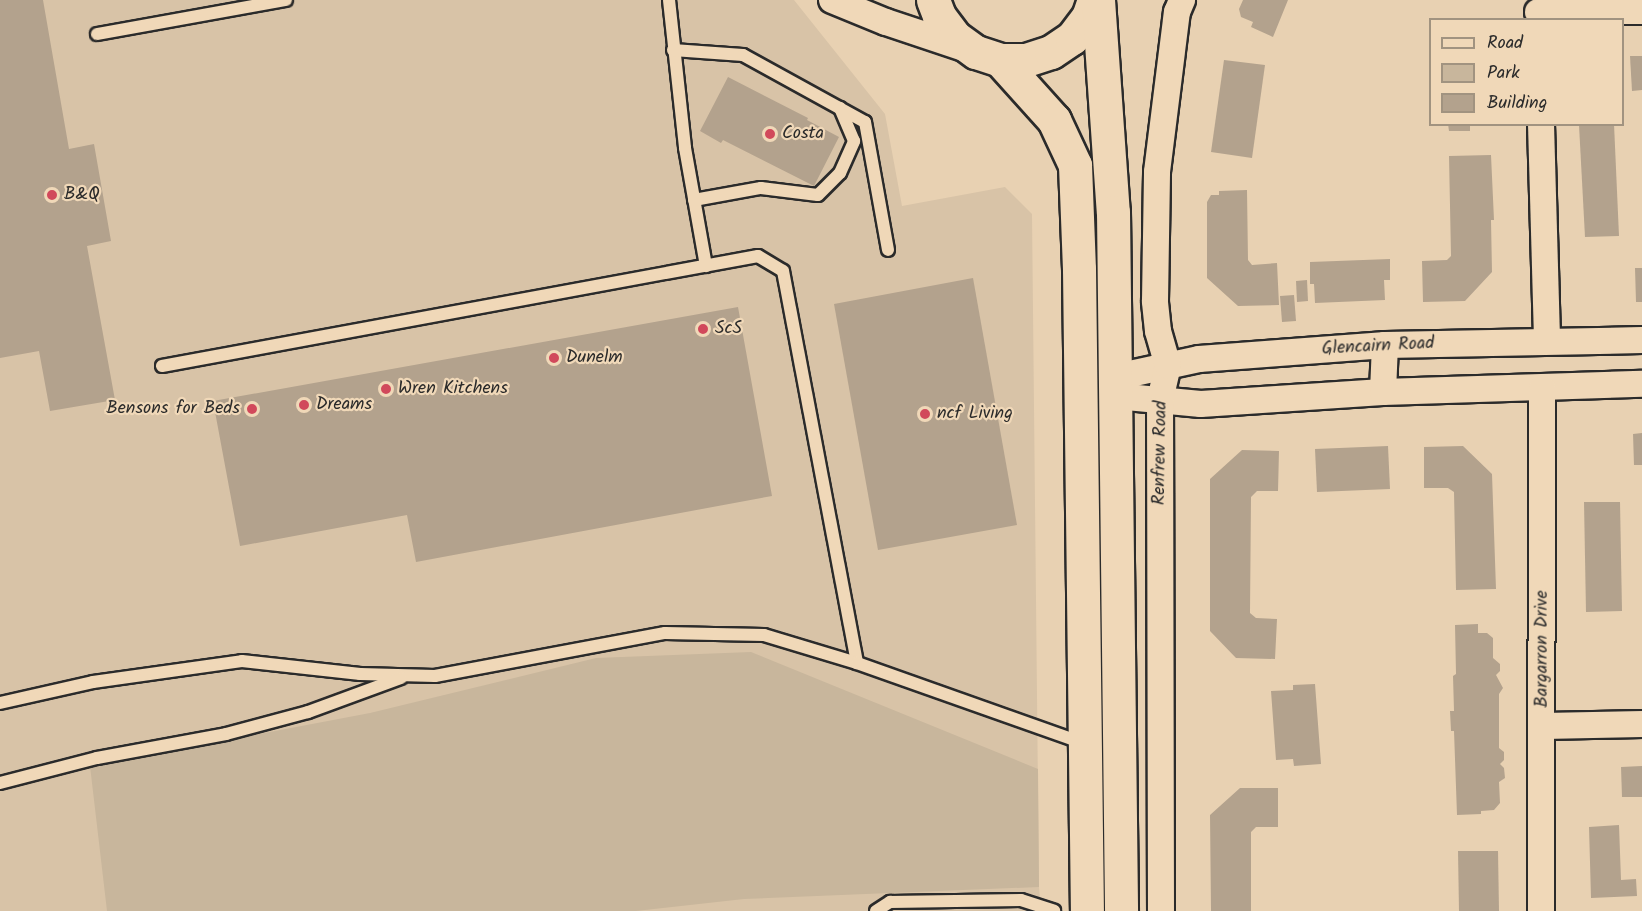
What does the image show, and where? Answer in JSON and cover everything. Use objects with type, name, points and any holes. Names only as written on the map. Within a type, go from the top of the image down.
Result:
[{"type":"main road","points":[[933,0],[939,16],[955,37],[988,56],[1054,120],[1075,165],[1079,269],[1087,911]]},
{"type":"main road","points":[[988,56],[1026,60],[1051,52],[1072,38],[1088,17],[1096,0]]},
{"type":"main road","points":[[1096,0],[1112,202],[1121,911]]},
{"type":"street","points":[[832,0],[886,22],[988,56]]},
{"type":"street","name":"Renfrew Road","points":[[1161,911],[1160,400],[1168,366],[1158,331],[1155,300],[1157,172],[1177,12],[1182,0]]},
{"type":"street","points":[[1538,10],[1642,11]]},
{"type":"street","points":[[1541,126],[1547,341]]},
{"type":"street","name":"Glencairn Road","points":[[1116,386],[1168,366],[1199,359],[1385,345],[1642,340]]},
{"type":"street","points":[[1383,392],[1385,345]]},
{"type":"street","points":[[1116,386],[1160,400],[1201,404],[1383,392],[1642,384]]},
{"type":"street","name":"Bargarron Drive","points":[[1541,911],[1544,726],[1542,388]]},
{"type":"street","points":[[1544,726],[1642,724]]},
{"type":"lane","points":[[98,34],[286,0]]},
{"type":"lane","points":[[669,0],[684,148],[706,266]]},
{"type":"lane","points":[[673,50],[743,55],[865,122],[888,250]]},
{"type":"lane","points":[[694,200],[761,188],[818,195],[840,173],[854,141],[840,108]]},
{"type":"lane","points":[[162,366],[758,256],[783,271],[857,663]]},
{"type":"lane","points":[[0,703],[93,682],[242,661],[360,675],[435,676],[665,633],[764,635],[857,663],[1085,743]]},
{"type":"lane","points":[[0,783],[97,758],[226,734],[308,712],[409,676]]},
{"type":"lane","points":[[876,911],[890,902],[1022,900],[1054,911]]},
{"type":"shaded area","points":[[0,0],[794,0],[885,114],[902,206],[1005,187],[1032,214],[1041,911],[0,911]]},
{"type":"green space","points":[[751,652],[1038,769],[1039,887],[744,899],[636,911],[107,911],[90,766],[370,713],[596,658]]},
{"type":"building","name":"B&Q","points":[[0,0],[43,0],[69,149],[94,144],[111,241],[87,246],[115,400],[50,411],[39,351],[0,358]]},
{"type":"building","points":[[1243,0],[1288,0],[1273,37],[1251,27],[1253,22],[1241,17],[1239,9]]},
{"type":"building","points":[[1630,56],[1642,56],[1642,90],[1632,91]]},
{"type":"building","points":[[1224,60],[1265,65],[1252,158],[1211,152]]},
{"type":"building","name":"Costa","points":[[728,77],[808,118],[807,120],[839,137],[814,186],[723,140],[721,143],[700,131]]},
{"type":"building","points":[[1448,126],[1470,126],[1470,131],[1449,131]]},
{"type":"building","points":[[1579,126],[1614,126],[1619,236],[1585,237]]},
{"type":"building","points":[[1491,155],[1494,220],[1491,220],[1492,272],[1465,301],[1423,302],[1422,261],[1447,260],[1451,256],[1449,156]]},
{"type":"building","points":[[1247,190],[1248,260],[1252,265],[1277,263],[1279,305],[1238,306],[1207,278],[1207,202],[1211,195],[1219,195],[1219,191]]},
{"type":"building","points":[[1390,259],[1390,280],[1384,280],[1385,300],[1315,303],[1314,284],[1310,284],[1310,262]]},
{"type":"building","points":[[1635,268],[1642,268],[1642,302],[1636,302]]},
{"type":"building","name":"ncf Living","points":[[973,278],[1017,525],[878,550],[834,304]]},
{"type":"building","points":[[1307,280],[1308,301],[1297,302],[1296,281]]},
{"type":"building","points":[[1294,295],[1296,321],[1282,322],[1280,296]]},
{"type":"building","points":[[738,307],[772,496],[416,562],[407,515],[240,546],[213,401]]},
{"type":"building","points":[[1642,433],[1642,465],[1634,465],[1633,434]]},
{"type":"building","points":[[1388,446],[1390,489],[1317,492],[1315,449]]},
{"type":"building","points":[[1463,446],[1492,474],[1496,589],[1456,590],[1454,492],[1448,488],[1424,488],[1424,447]]},
{"type":"building","points":[[1242,450],[1279,451],[1278,491],[1257,491],[1251,497],[1250,613],[1256,618],[1277,619],[1275,659],[1236,658],[1210,631],[1210,479]]},
{"type":"building","points":[[1584,502],[1620,502],[1622,611],[1586,612]]},
{"type":"building","points":[[1478,624],[1478,633],[1487,633],[1493,638],[1493,658],[1500,664],[1500,671],[1496,675],[1503,688],[1499,694],[1499,748],[1504,752],[1504,760],[1500,764],[1504,768],[1505,778],[1499,782],[1500,803],[1494,810],[1481,811],[1481,814],[1457,815],[1454,731],[1451,731],[1450,711],[1454,711],[1455,625]]},
{"type":"building","points":[[1315,684],[1321,764],[1294,766],[1293,759],[1276,760],[1271,691],[1293,690],[1293,685]]},
{"type":"building","points":[[1642,766],[1642,797],[1622,797],[1621,767]]},
{"type":"building","points":[[1240,788],[1278,788],[1278,827],[1256,827],[1251,832],[1251,911],[1211,911],[1210,815]]},
{"type":"building","points":[[1619,825],[1621,880],[1636,879],[1637,896],[1591,898],[1589,827]]},
{"type":"building","points":[[1458,851],[1498,851],[1499,911],[1459,911]]},
{"type":"place","name":"Costa","points":[[770,134]]},
{"type":"place","name":"B&Q","points":[[52,195]]},
{"type":"place","name":"ScS","points":[[703,329]]},
{"type":"place","name":"Dunelm","points":[[554,358]]},
{"type":"place","name":"Wren Kitchens","points":[[386,389]]},
{"type":"place","name":"Dreams","points":[[304,405]]},
{"type":"place","name":"Bensons for Beds","points":[[252,409]]},
{"type":"place","name":"ncf Living","points":[[925,414]]}]
